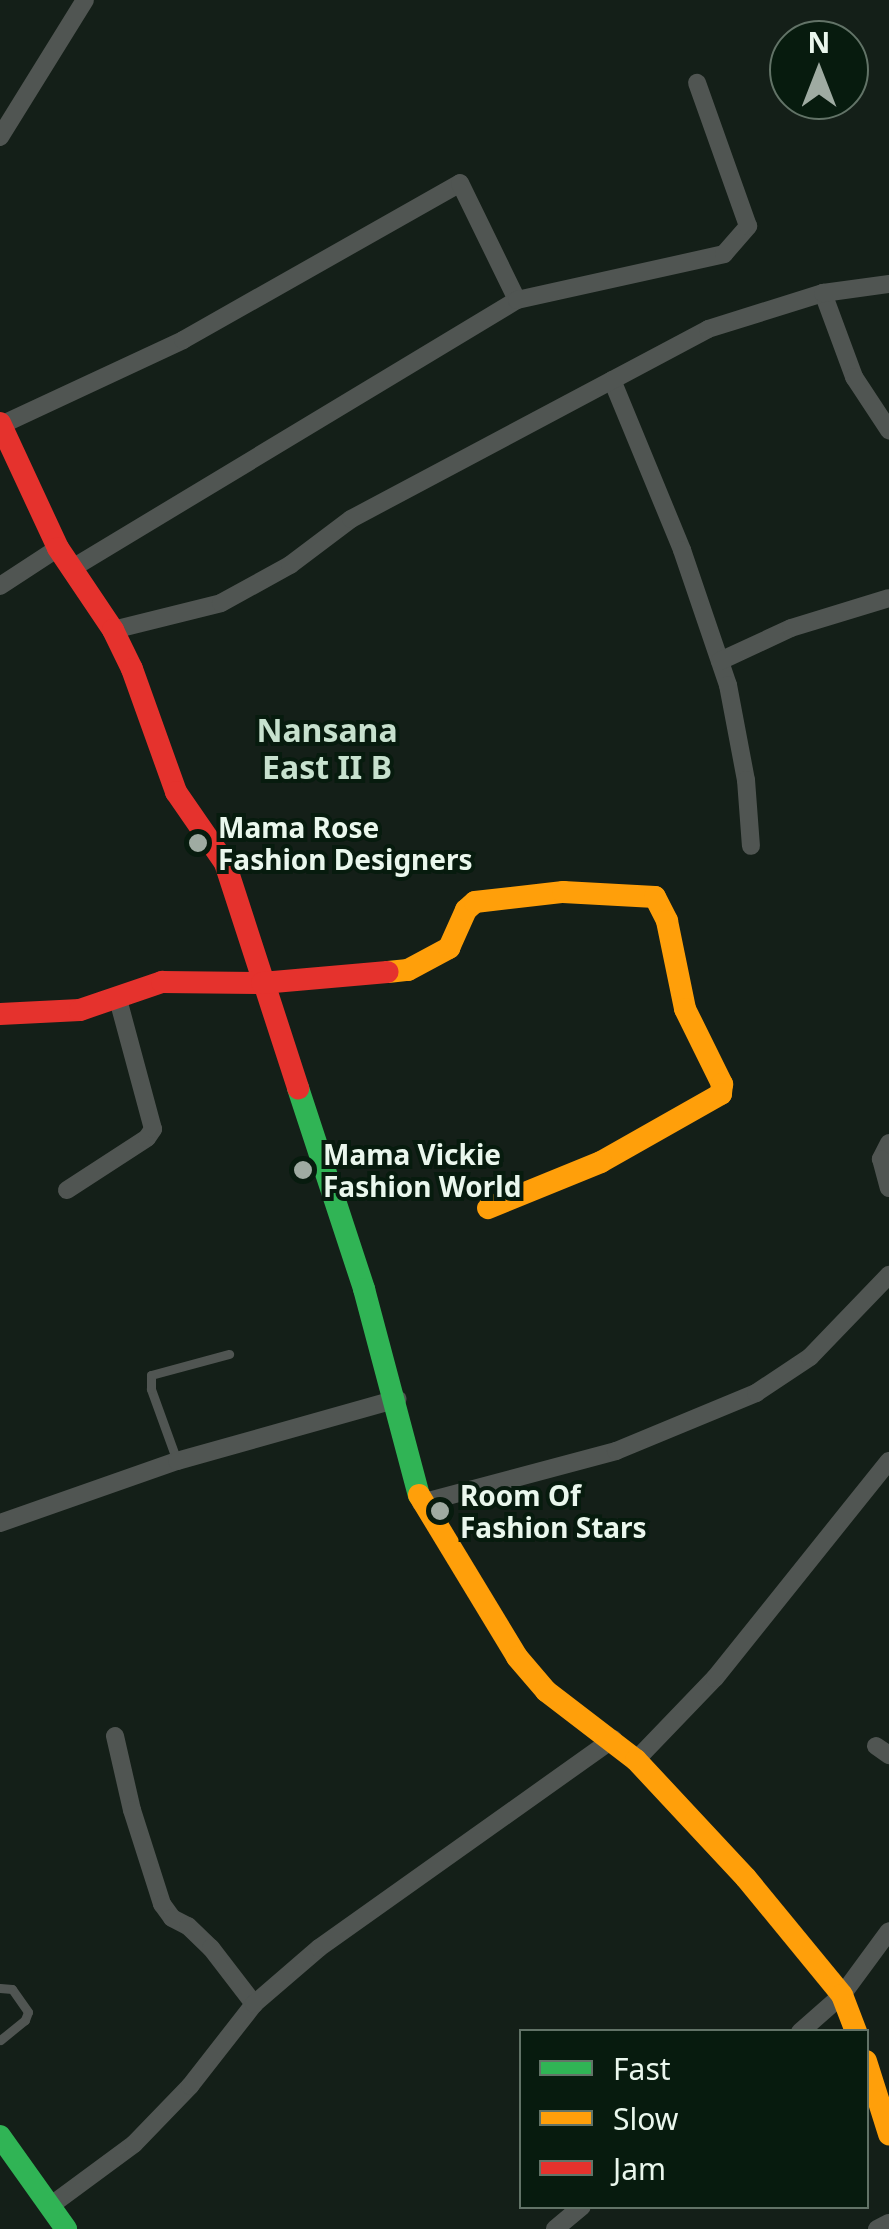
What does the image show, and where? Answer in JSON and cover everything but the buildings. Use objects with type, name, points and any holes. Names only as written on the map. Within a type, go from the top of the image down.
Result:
[{"type":"street","points":[[0,137],[85,0]]},
{"type":"street","points":[[71,570],[517,300],[724,254],[748,226],[697,83]]},
{"type":"street","points":[[517,300],[460,183],[183,340],[1,424],[58,548],[113,630],[176,792],[225,863],[396,1399],[421,1503],[517,1657],[546,1691],[636,1760],[746,1878],[842,1995],[855,2029]]},
{"type":"street","points":[[113,630],[221,603],[290,565],[351,519],[708,329],[823,293],[889,284]]},
{"type":"street","points":[[823,293],[854,377],[889,430]]},
{"type":"street","points":[[612,380],[682,550],[720,661],[746,780],[752,846]]},
{"type":"street","points":[[0,586],[58,548]]},
{"type":"street","points":[[720,661],[791,628],[889,598]]},
{"type":"street","points":[[0,1014],[80,1010],[162,982],[262,982],[408,970],[431,961],[448,948],[466,910],[476,902],[563,892],[656,897],[667,921],[685,1009],[722,1084],[721,1094],[601,1162],[488,1208]]},
{"type":"street","points":[[68,1190],[147,1138],[153,1129],[118,999]]},
{"type":"street","points":[[889,1143],[881,1168],[889,1188]]},
{"type":"street","points":[[421,1503],[616,1451],[756,1393],[810,1357],[889,1275]]},
{"type":"street","points":[[0,1523],[177,1460],[396,1399]]},
{"type":"street","points":[[636,1760],[715,1678],[889,1462]]},
{"type":"street","points":[[116,1736],[132,1810],[162,1904],[172,1918],[188,1926],[211,1948],[254,2004]]},
{"type":"street","points":[[50,2206],[134,2144],[190,2086],[254,2004],[319,1948],[612,1740]]},
{"type":"street","points":[[803,2029],[842,1995],[889,1931]]},
{"type":"street","points":[[869,2071],[889,2134]]},
{"type":"street","points":[[0,2136],[8,2163],[50,2206],[66,2229]]},
{"type":"street","points":[[555,2229],[578,2209]]},
{"type":"street","points":[[877,2229],[889,2224]]},
{"type":"lane","points":[[177,1460],[152,1389],[152,1375],[230,1354]]},
{"type":"lane","points":[[0,1988],[12,1989],[28,2012],[25,2020],[0,2040]]},
{"type":"traffic: fast","points":[[298,1088],[364,1289],[419,1495]]},
{"type":"traffic: fast","points":[[0,2136],[66,2229]]},
{"type":"traffic: slow","points":[[388,972],[408,970],[449,948],[466,910],[475,902],[563,892],[655,897],[667,921],[685,1009],[722,1084],[721,1094],[601,1162],[488,1208]]},
{"type":"traffic: slow","points":[[419,1495],[517,1657],[546,1691],[636,1760],[746,1878],[842,1995],[855,2029]]},
{"type":"traffic: slow","points":[[869,2071],[889,2134]]},
{"type":"traffic: jam","points":[[0,423],[58,548],[113,630],[132,669],[176,792],[225,863],[298,1088]]},
{"type":"traffic: jam","points":[[0,1014],[80,1010],[162,982],[262,983],[388,972]]},
{"type":"place","name":"Mama Rose Fashion Designers","points":[[198,843]]},
{"type":"place","name":"Mama Vickie Fashion World","points":[[303,1170]]},
{"type":"place","name":"Room Of Fashion Stars","points":[[440,1511]]},
{"type":"district","name":"Nansana East II B","points":[[327,750]]}]
